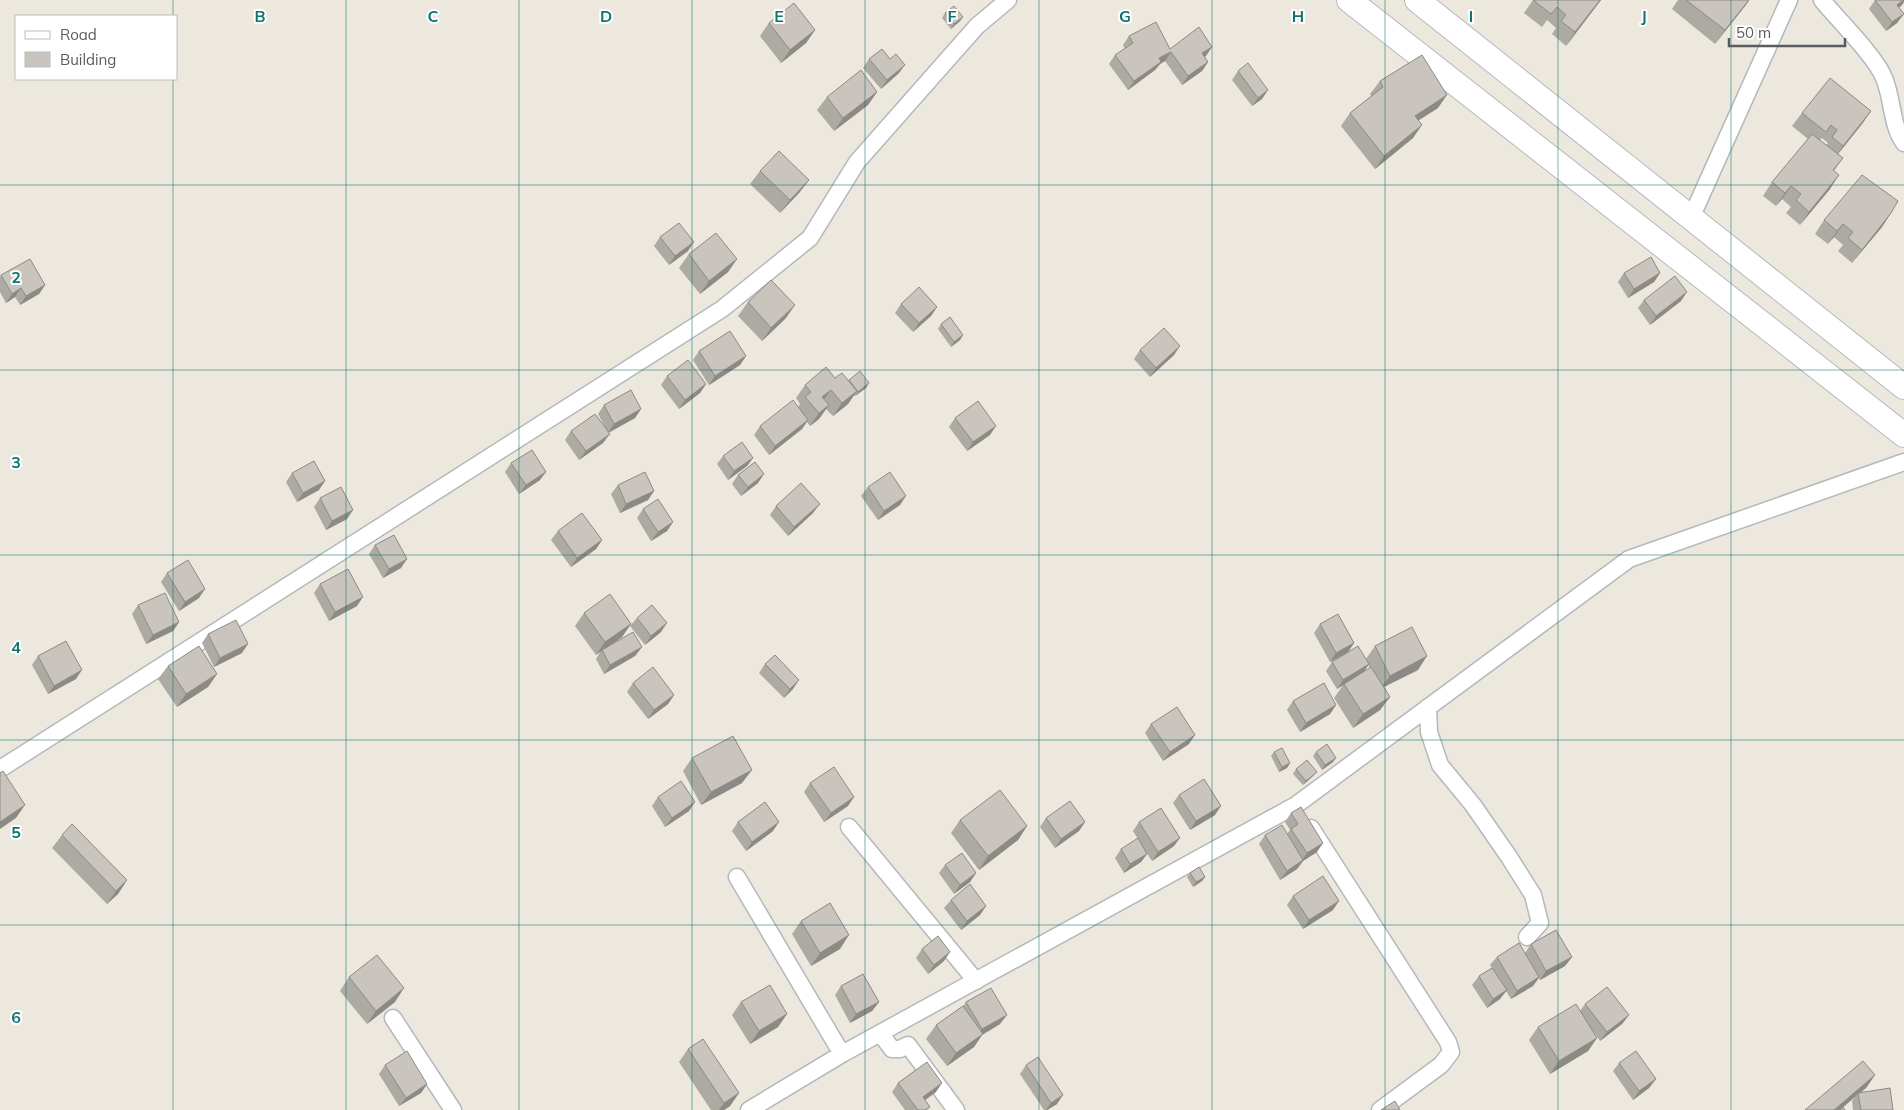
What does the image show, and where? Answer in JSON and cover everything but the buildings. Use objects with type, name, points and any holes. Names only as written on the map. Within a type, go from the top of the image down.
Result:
[{"type":"main road","points":[[1349,0],[1904,435]]},
{"type":"main road","points":[[1417,0],[1904,387]]},
{"type":"street","points":[[1691,218],[1789,0]]},
{"type":"street","points":[[1822,0],[1884,76],[1897,132],[1904,144]]},
{"type":"street","points":[[0,769],[722,309],[810,238],[857,162],[977,26],[1002,2]]},
{"type":"street","points":[[749,1110],[842,1054],[1296,805],[1629,559],[1904,462]]},
{"type":"street","points":[[1428,707],[1429,732],[1440,765],[1473,805],[1533,895],[1540,923],[1528,937]]},
{"type":"street","points":[[1296,805],[1448,1042],[1451,1052],[1442,1065],[1380,1110]]},
{"type":"street","points":[[849,827],[976,981]]},
{"type":"street","points":[[737,877],[842,1054]]},
{"type":"street","points":[[393,1018],[453,1110]]},
{"type":"street","points":[[880,1033],[892,1049],[900,1049],[908,1045],[956,1110]]}]
